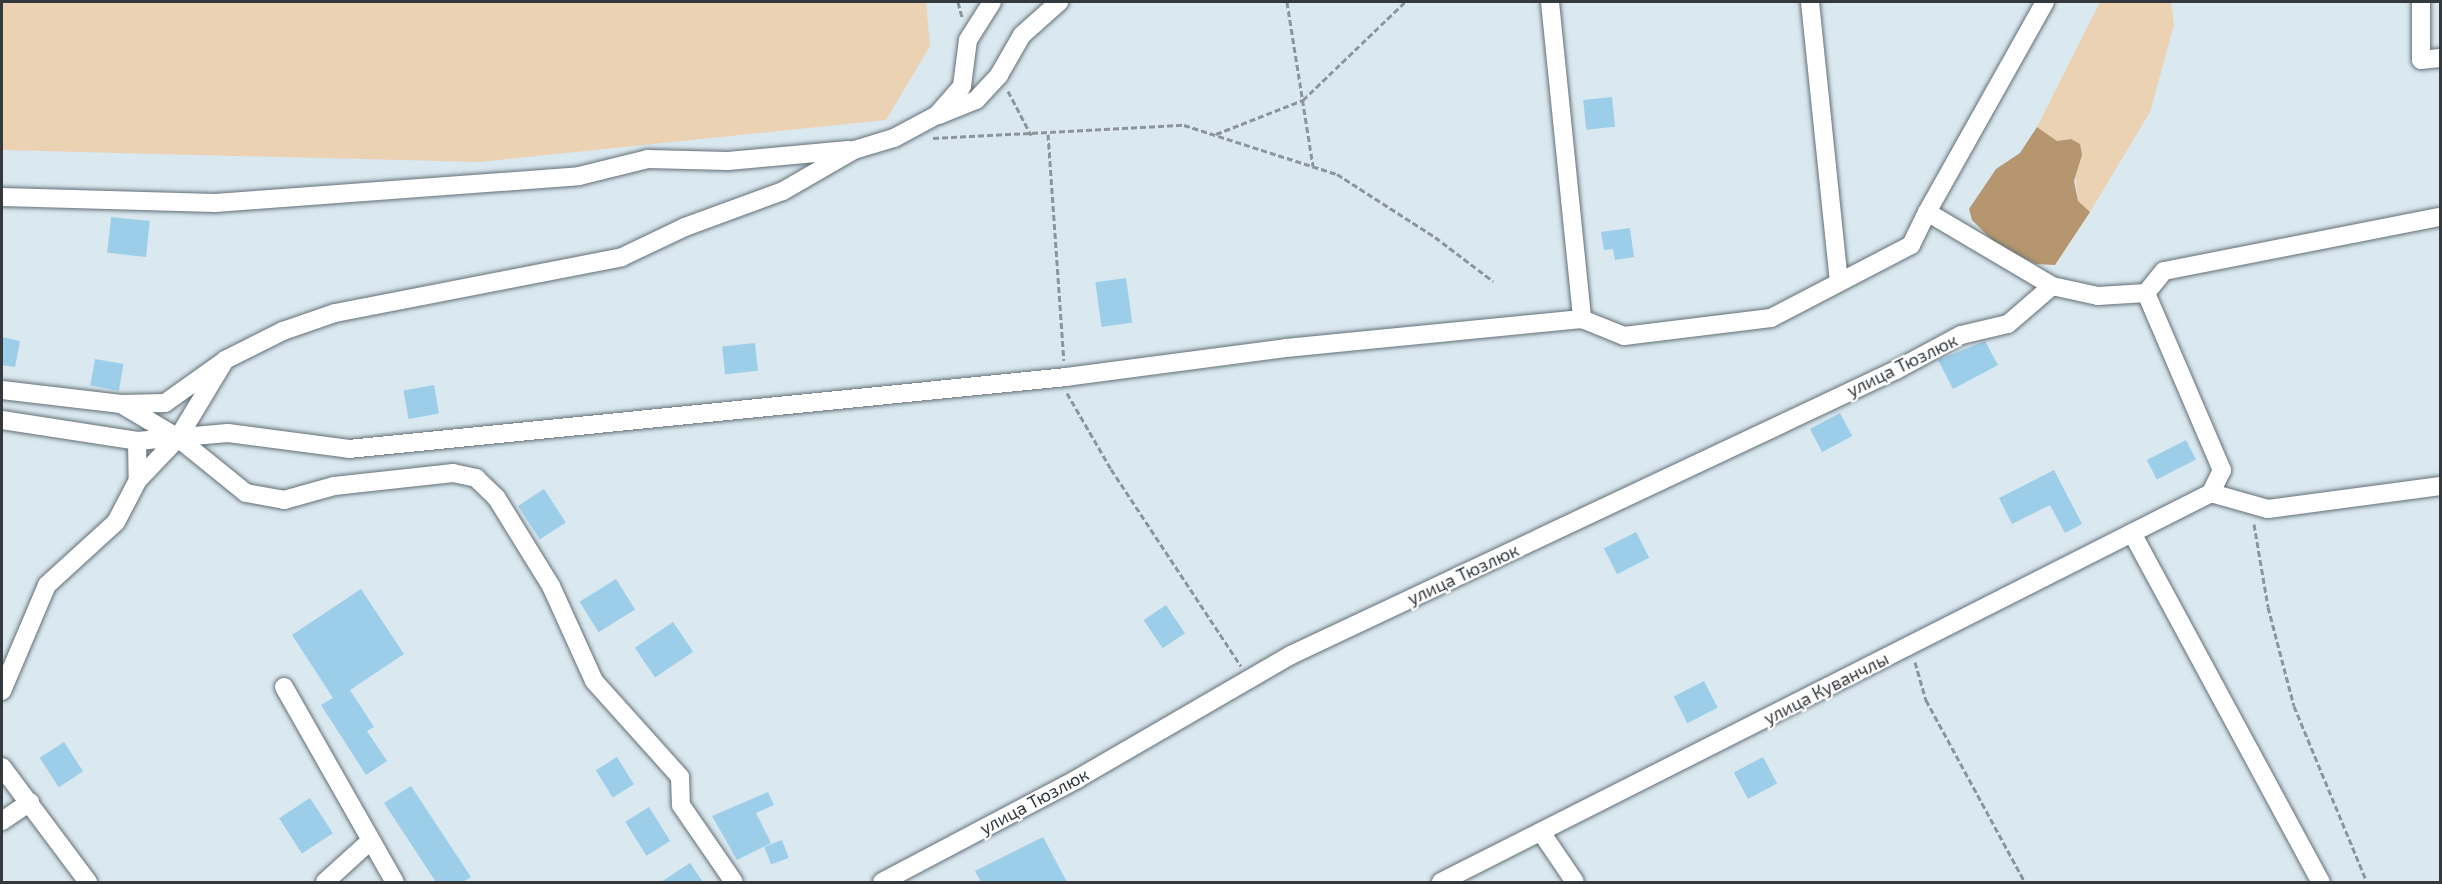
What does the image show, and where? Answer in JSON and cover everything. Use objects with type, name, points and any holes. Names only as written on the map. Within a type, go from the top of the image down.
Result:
[{"type":"street","points":[[937,115],[962,86],[968,40],[992,2]]},
{"type":"street","points":[[2,197],[215,203],[579,176],[648,159],[728,161],[854,150],[894,138],[937,115],[976,100],[999,75],[1022,35],[1059,2]]},
{"type":"street","points":[[1550,2],[1582,319]]},
{"type":"street","points":[[1810,2],[1839,282]]},
{"type":"street","points":[[2,420],[137,441],[228,433],[349,449],[1066,377],[1287,348],[1582,319],[1624,336],[1771,318],[1911,245],[2045,2]]},
{"type":"street","points":[[2421,2],[2421,60],[2440,58]]},
{"type":"street","points":[[2,390],[121,404],[165,402],[225,360],[283,331],[335,312],[622,257],[685,227],[783,191],[854,150]]},
{"type":"street","points":[[1928,212],[2052,286],[2098,296],[2146,293],[2164,271],[2440,217]]},
{"type":"street","name":"улица Тюзлюк","points":[[882,882],[1077,779],[1291,655],[1896,370],[1961,335],[2008,324],[2052,286]]},
{"type":"street","points":[[2146,293],[2222,470],[2211,493],[2268,509],[2440,486]]},
{"type":"street","points":[[2,691],[47,585],[116,522],[138,480],[178,438],[225,360]]},
{"type":"street","points":[[121,404],[178,438],[246,493],[284,500],[346,485],[453,473],[476,478],[496,496],[551,586],[594,681],[680,777],[681,805],[734,882]]},
{"type":"street","points":[[137,441],[138,480]]},
{"type":"street","name":"улица Куванчлы","points":[[1441,882],[2211,493]]},
{"type":"street","points":[[2132,533],[2321,882]]},
{"type":"street","points":[[284,687],[369,842],[395,882]]},
{"type":"street","points":[[2,767],[88,882]]},
{"type":"street","points":[[2,821],[30,802]]},
{"type":"street","points":[[1541,832],[1575,882]]},
{"type":"street","points":[[325,882],[369,842]]},
{"type":"path","points":[[1287,2],[1313,167]]},
{"type":"path","points":[[1215,135],[1303,100],[1405,2]]},
{"type":"path","points":[[931,138],[1048,134],[1184,125],[1337,174],[1435,237],[1493,282]]},
{"type":"path","points":[[1048,134],[1067,393],[1111,468],[1189,582],[1248,680]]},
{"type":"path","points":[[2251,505],[2268,607],[2294,706],[2367,882]]},
{"type":"path","points":[[1910,645],[1926,700],[2025,882]]},
{"type":"shaded area","points":[[2,2],[926,2],[930,46],[886,120],[479,162],[2,150]]},
{"type":"shaded area","points":[[2100,2],[2171,2],[2174,25],[2150,112],[2090,212],[2078,201],[2071,139],[2057,141],[2037,127]]},
{"type":"shaded area","points":[[2037,127],[2057,141],[2071,139],[2080,144],[2082,155],[2074,181],[2078,201],[2090,212],[2055,265],[2036,264],[1995,243],[1972,220],[1969,209],[1996,169],[2020,153]]},
{"type":"building","points":[[1612,97],[1615,127],[1586,130],[1583,100]]},
{"type":"building","points":[[111,217],[150,221],[146,257],[107,253]]},
{"type":"building","points":[[1630,228],[1634,257],[1615,260],[1613,249],[1604,250],[1601,232]]},
{"type":"building","points":[[1126,278],[1132,323],[1102,327],[1095,282]]},
{"type":"building","points":[[2,337],[20,341],[15,367],[2,365]]},
{"type":"building","points":[[1985,341],[1998,365],[1953,389],[1938,360]]},
{"type":"building","points":[[755,343],[758,371],[725,374],[722,346]]},
{"type":"building","points":[[95,359],[124,364],[119,391],[90,386]]},
{"type":"building","points":[[434,385],[439,414],[409,419],[403,390]]},
{"type":"building","points":[[1840,413],[1852,436],[1822,452],[1810,429]]},
{"type":"building","points":[[2186,440],[2196,460],[2157,480],[2147,460]]},
{"type":"building","points":[[2054,470],[2082,524],[2065,533],[2050,505],[2012,524],[1999,498]]},
{"type":"building","points":[[544,489],[566,523],[540,539],[518,506]]},
{"type":"building","points":[[1636,532],[1649,558],[1617,574],[1604,548]]},
{"type":"building","points":[[616,579],[635,610],[599,632],[580,602]]},
{"type":"building","points":[[361,589],[404,654],[350,690],[374,727],[367,731],[387,761],[366,775],[321,705],[333,698],[292,635]]},
{"type":"building","points":[[1166,605],[1185,633],[1163,648],[1144,620]]},
{"type":"building","points":[[673,622],[693,652],[655,678],[635,648]]},
{"type":"building","points":[[1704,681],[1718,708],[1687,723],[1674,696]]},
{"type":"building","points":[[64,742],[83,771],[59,787],[40,758]]},
{"type":"building","points":[[617,757],[634,784],[613,797],[596,770]]},
{"type":"building","points":[[1763,757],[1777,783],[1748,799],[1734,772]]},
{"type":"building","points":[[411,786],[471,877],[463,882],[436,882],[384,803]]},
{"type":"building","points":[[768,792],[774,805],[756,813],[771,843],[737,860],[712,816]]},
{"type":"building","points":[[310,798],[333,833],[302,853],[279,818]]},
{"type":"building","points":[[649,807],[670,841],[646,856],[625,822]]},
{"type":"building","points":[[1043,837],[1067,882],[981,882],[975,871]]},
{"type":"building","points":[[782,840],[789,858],[771,865],[764,847]]},
{"type":"building","points":[[690,863],[703,882],[661,882]]}]
